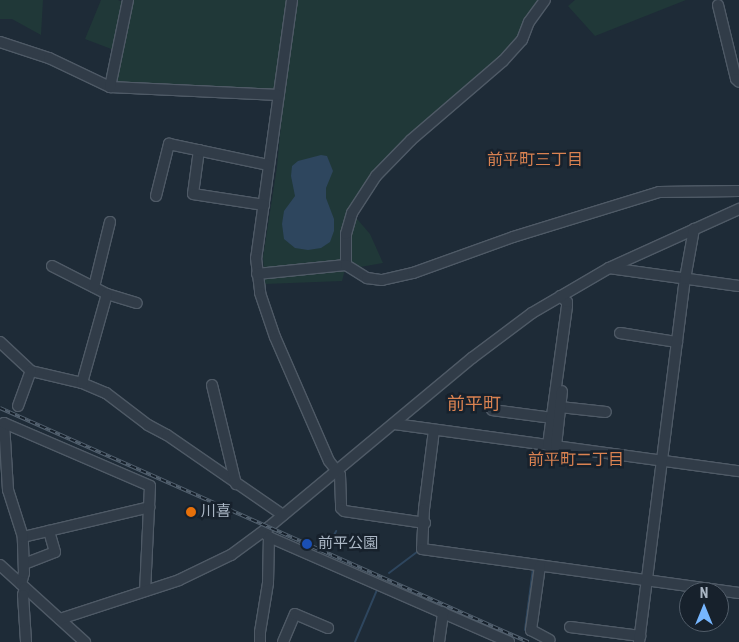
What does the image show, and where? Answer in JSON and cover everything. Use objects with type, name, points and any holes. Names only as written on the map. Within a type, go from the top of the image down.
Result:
[{"type":"street","points":[[110,87],[128,0]]},
{"type":"street","points":[[292,0],[256,258],[260,293],[275,337],[329,461],[340,475],[342,508],[344,511],[425,523]]},
{"type":"street","points":[[346,265],[346,234],[352,213],[376,176],[411,140],[503,60],[522,40],[529,22],[544,0]]},
{"type":"street","points":[[718,5],[736,79],[739,82]]},
{"type":"street","points":[[0,42],[48,58],[110,87],[279,95]]},
{"type":"street","points":[[156,196],[167,145],[269,165]]},
{"type":"street","points":[[199,150],[193,194],[264,205]]},
{"type":"street","points":[[257,274],[346,265],[367,278],[382,280],[413,273],[513,237],[659,192],[739,191]]},
{"type":"street","points":[[60,619],[205,569],[266,534],[283,515],[472,358],[560,296],[609,268],[739,209]]},
{"type":"street","points":[[94,287],[110,222]]},
{"type":"street","points":[[570,627],[640,639],[685,279],[694,229]]},
{"type":"street","points":[[52,266],[107,294],[137,303]]},
{"type":"street","points":[[609,268],[739,286]]},
{"type":"street","points":[[82,383],[107,294]]},
{"type":"street","points":[[552,445],[552,418],[566,306],[566,302],[560,296]]},
{"type":"street","points":[[620,334],[678,342]]},
{"type":"street","points":[[0,342],[30,371],[82,383],[106,393],[148,425],[167,435],[283,515]]},
{"type":"street","points":[[18,406],[30,371]]},
{"type":"street","points":[[212,385],[236,484]]},
{"type":"street","points":[[552,445],[562,391]]},
{"type":"street","points":[[560,407],[606,412]]},
{"type":"street","points":[[492,410],[552,418]]},
{"type":"street","points":[[26,642],[23,595],[24,537],[8,490],[4,423],[150,486],[145,591]]},
{"type":"street","points":[[394,424],[739,471]]},
{"type":"street","points":[[434,430],[424,509],[425,523],[422,549],[739,594]]},
{"type":"street","points":[[24,537],[150,508]]},
{"type":"street","points":[[24,564],[55,552],[49,531]]},
{"type":"street","points":[[266,534],[509,642]]},
{"type":"street","points":[[260,642],[268,583],[266,534]]},
{"type":"street","points":[[0,565],[86,642]]},
{"type":"street","points":[[540,566],[531,630],[550,640]]},
{"type":"street","points":[[439,642],[443,612]]},
{"type":"street","points":[[283,642],[295,614],[328,628]]},
{"type":"green space","points":[[0,0],[43,0],[41,35],[12,19],[0,19]]},
{"type":"green space","points":[[101,0],[118,0],[127,4],[114,50],[85,39]]},
{"type":"green space","points":[[128,0],[545,0],[522,40],[411,140],[352,213],[370,234],[383,263],[360,267],[346,265],[342,281],[265,284],[263,257],[277,167],[284,92],[110,87]]},
{"type":"green space","points":[[575,0],[686,0],[595,36],[568,6]]},
{"type":"water","points":[[321,155],[327,156],[333,171],[326,188],[326,198],[334,219],[334,231],[330,242],[321,248],[308,250],[295,248],[284,239],[282,224],[284,211],[295,196],[291,176],[292,166],[298,161]]},
{"type":"waterway","points":[[328,547],[336,531]]},
{"type":"waterway","points":[[389,573],[417,552]]},
{"type":"waterway","points":[[525,630],[533,568]]},
{"type":"waterway","points":[[355,642],[377,590]]},
{"type":"railway","points":[[0,408],[528,642]]},
{"type":"place","name":"川喜","points":[[191,512]]},
{"type":"place","name":"前平公園","points":[[307,544]]},
{"type":"district","name":"前平町三丁目","points":[[535,160]]},
{"type":"district","name":"前平町","points":[[474,404]]},
{"type":"district","name":"前平町二丁目","points":[[576,460]]}]
